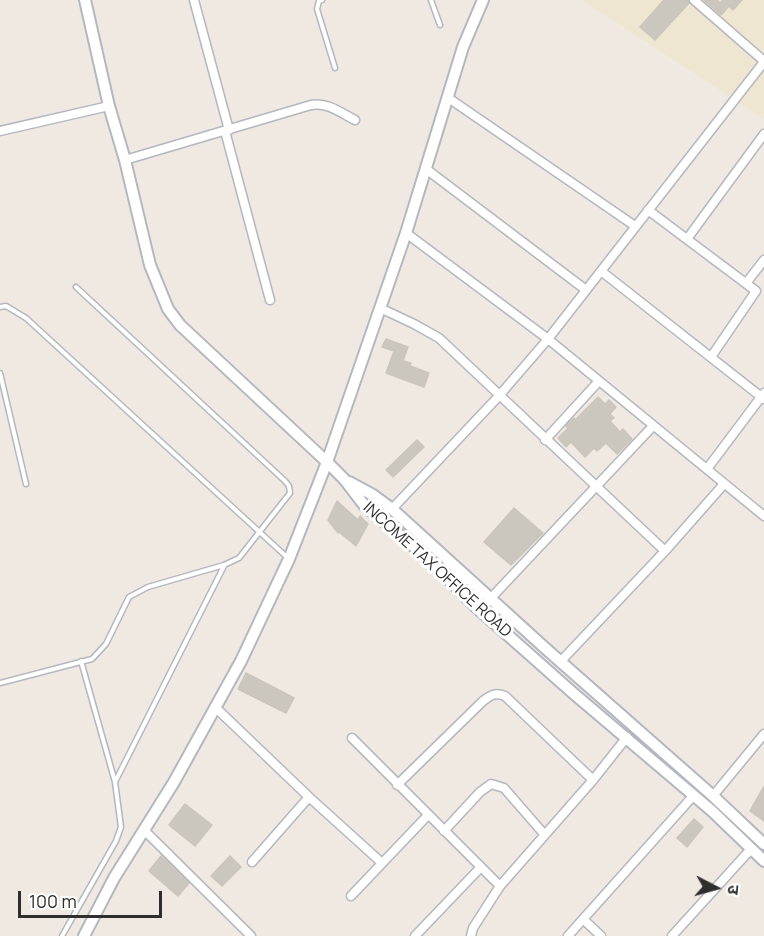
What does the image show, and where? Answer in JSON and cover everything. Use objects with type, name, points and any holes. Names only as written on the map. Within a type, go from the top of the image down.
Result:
[{"type":"main road","name":"INCOME TAX OFFICE ROAD","points":[[85,0],[109,106],[125,160],[150,265],[168,309],[180,325],[327,462],[364,505],[424,555],[476,607],[573,693],[627,737],[674,771],[694,795],[763,861]]},
{"type":"main road","points":[[84,936],[114,878],[145,831],[241,660],[289,560],[327,462],[406,233],[463,47],[483,0]]},
{"type":"main road","points":[[344,479],[373,495],[392,509],[561,662],[674,771],[713,796],[764,844]]},
{"type":"street","points":[[194,0],[270,300]]},
{"type":"street","points":[[392,509],[498,397],[548,339],[764,62],[694,0]]},
{"type":"street","points":[[447,97],[635,226]]},
{"type":"street","points":[[125,160],[320,104],[328,105],[356,120]]},
{"type":"street","points":[[0,131],[109,106]]},
{"type":"street","points":[[687,239],[764,134]]},
{"type":"street","points":[[426,169],[586,290]]},
{"type":"street","points":[[648,210],[755,288],[756,294],[711,357]]},
{"type":"street","points":[[406,233],[548,339],[764,516]]},
{"type":"street","points":[[747,282],[764,260]]},
{"type":"street","points":[[601,271],[763,396],[707,469]]},
{"type":"street","points":[[380,308],[438,338],[498,397],[665,551]]},
{"type":"street","points":[[545,440],[600,381]]},
{"type":"street","points":[[491,598],[653,426]]},
{"type":"street","points":[[561,662],[724,484]]},
{"type":"street","points":[[398,785],[483,701],[497,693],[505,696],[592,780]]},
{"type":"street","points":[[215,707],[382,863]]},
{"type":"street","points":[[713,796],[764,734]]},
{"type":"street","points":[[471,936],[472,928],[500,886],[627,737]]},
{"type":"street","points":[[352,738],[500,886]]},
{"type":"street","points":[[444,831],[480,792],[491,784],[504,788],[544,834]]},
{"type":"street","points":[[568,936],[694,795]]},
{"type":"street","points":[[252,862],[309,797]]},
{"type":"street","points":[[351,896],[428,815]]},
{"type":"street","points":[[145,831],[251,936]]},
{"type":"street","points":[[672,936],[751,849]]},
{"type":"street","points":[[416,936],[481,867]]},
{"type":"street","points":[[583,919],[601,936]]},
{"type":"lane","points":[[322,0],[319,1],[317,9],[335,68]]},
{"type":"lane","points":[[431,0],[440,25]]},
{"type":"lane","points":[[0,683],[92,658],[106,644],[129,597],[148,587],[224,565],[239,558],[290,493],[289,486],[76,287]]},
{"type":"lane","points":[[0,307],[6,306],[26,318],[289,560]]},
{"type":"lane","points":[[0,373],[26,484]]},
{"type":"lane","points":[[115,782],[224,565]]},
{"type":"lane","points":[[62,936],[116,841],[121,827],[115,782],[81,661]]},
{"type":"shaded area","points":[[582,0],[764,0],[764,119]]},
{"type":"building","points":[[664,0],[688,0],[689,3],[655,40],[640,27]]},
{"type":"building","points":[[704,0],[717,0],[720,3],[723,0],[742,0],[733,10],[729,6],[721,15]]},
{"type":"building","points":[[386,339],[408,347],[403,361],[429,373],[424,387],[386,373],[394,351],[382,347]]},
{"type":"building","points":[[598,397],[605,404],[609,400],[616,407],[610,414],[614,418],[610,421],[620,432],[623,429],[632,439],[617,454],[606,443],[597,451],[594,448],[585,457],[571,442],[566,447],[558,438],[568,428],[566,426]]},
{"type":"building","points":[[417,440],[424,447],[393,477],[386,470]]},
{"type":"building","points":[[337,501],[358,520],[360,516],[368,524],[356,546],[338,533],[328,520]]},
{"type":"building","points":[[514,508],[543,533],[511,565],[484,542]]},
{"type":"building","points":[[246,673],[294,698],[286,713],[238,689]]},
{"type":"building","points":[[764,786],[764,821],[750,811]]},
{"type":"building","points":[[185,804],[212,825],[195,846],[169,825]]},
{"type":"building","points":[[694,819],[703,827],[687,847],[677,838]]},
{"type":"building","points":[[161,856],[189,883],[178,896],[149,871]]},
{"type":"building","points":[[230,856],[241,867],[222,886],[211,876]]}]
